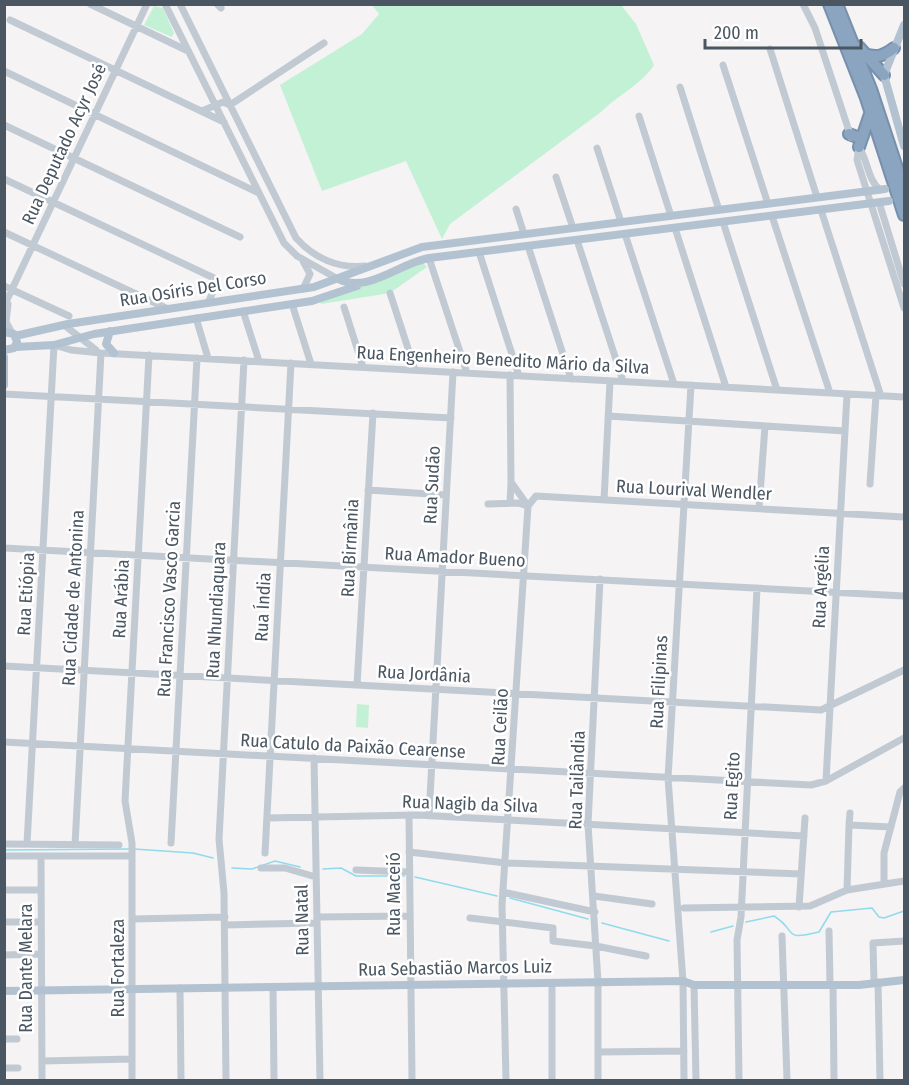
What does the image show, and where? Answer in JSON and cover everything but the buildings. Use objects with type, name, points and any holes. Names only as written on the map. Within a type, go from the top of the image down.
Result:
[{"type":"highway","points":[[828,4],[871,111],[904,215]]},
{"type":"highway","points":[[837,4],[874,98],[904,189]]},
{"type":"highway","points":[[848,29],[864,54],[884,75]]},
{"type":"highway","points":[[864,54],[874,57],[885,55],[899,44]]},
{"type":"highway","points":[[849,134],[861,141],[871,111]]},
{"type":"main road","points":[[904,25],[899,44],[884,75],[904,146]]},
{"type":"main road","name":"Rua Osíris Del Corso","points":[[11,334],[154,307],[168,309],[303,289],[338,279],[414,249],[883,189]]},
{"type":"main road","points":[[805,199],[802,201],[801,209],[808,211]]},
{"type":"main road","points":[[788,201],[793,209],[789,214]]},
{"type":"main road","name":"Rua Osíris Del Corso","points":[[10,349],[54,345],[110,332],[320,299],[429,258],[889,201]]},
{"type":"main road","points":[[650,218],[645,226],[653,230]]},
{"type":"main road","points":[[626,222],[638,224],[638,230],[630,233]]},
{"type":"main road","points":[[508,237],[506,245],[512,248]]},
{"type":"main road","points":[[494,238],[498,242],[495,250]]},
{"type":"main road","points":[[338,279],[350,284],[363,284]]},
{"type":"main road","points":[[226,300],[223,306],[228,314]]},
{"type":"main road","points":[[208,303],[214,307],[212,316]]},
{"type":"main road","points":[[110,332],[106,344],[114,353]]},
{"type":"main road","points":[[4,385],[5,360],[10,349],[11,334]]},
{"type":"main road","name":"Rua Sebastião Marcos Luiz","points":[[4,991],[683,981],[694,985],[832,985],[904,980]]},
{"type":"street","points":[[90,4],[188,51]]},
{"type":"street","name":"Rua Deputado Acyr José","points":[[4,306],[147,4]]},
{"type":"street","points":[[165,4],[284,243],[302,259],[338,279]]},
{"type":"street","points":[[180,4],[293,233],[309,250],[322,258],[345,266],[373,265]]},
{"type":"street","points":[[803,4],[815,28],[849,134]]},
{"type":"street","points":[[9,20],[224,122]]},
{"type":"street","points":[[230,105],[324,44]]},
{"type":"street","points":[[770,49],[817,198]]},
{"type":"street","points":[[723,65],[768,204]]},
{"type":"street","points":[[4,71],[259,193]]},
{"type":"street","points":[[680,87],[719,210]]},
{"type":"street","points":[[201,111],[223,102],[230,105]]},
{"type":"street","points":[[639,116],[671,216]]},
{"type":"street","points":[[4,125],[240,237]]},
{"type":"street","points":[[861,141],[873,182],[883,189]]},
{"type":"street","points":[[861,141],[857,160],[904,284]]},
{"type":"street","points":[[597,148],[626,222]]},
{"type":"street","points":[[234,181],[241,179],[247,169]]},
{"type":"street","points":[[244,185],[253,182],[264,173]]},
{"type":"street","points":[[556,177],[573,228]]},
{"type":"street","points":[[4,179],[216,279],[216,285],[208,303]]},
{"type":"street","points":[[875,203],[904,308]]},
{"type":"street","points":[[516,209],[524,234]]},
{"type":"street","points":[[821,210],[878,396],[870,484]]},
{"type":"street","points":[[772,216],[830,393]]},
{"type":"street","points":[[723,222],[777,390]]},
{"type":"street","points":[[675,228],[726,387]]},
{"type":"street","points":[[4,232],[154,307]]},
{"type":"street","points":[[630,233],[674,384]]},
{"type":"street","points":[[577,240],[623,381]]},
{"type":"street","points":[[528,246],[570,378]]},
{"type":"street","points":[[479,252],[519,376]]},
{"type":"street","points":[[429,258],[467,373]]},
{"type":"street","points":[[302,259],[310,274],[303,289]]},
{"type":"street","points":[[4,286],[10,293],[69,316]]},
{"type":"street","name":"Rua Deputado Acyr José","points":[[10,293],[6,318],[11,334]]},
{"type":"street","points":[[390,293],[415,370]]},
{"type":"street","points":[[292,304],[311,364]]},
{"type":"street","points":[[344,307],[363,367]]},
{"type":"street","points":[[243,311],[259,361]]},
{"type":"street","points":[[195,318],[208,358]]},
{"type":"street","name":"Rua Engenheiro Benedito Mário da Silva","points":[[64,325],[101,352]]},
{"type":"street","name":"Rua Engenheiro Benedito Mário da Silva","points":[[54,345],[71,350],[114,353],[904,397]]},
{"type":"street","name":"Rua Etiópia","points":[[27,844],[54,345]]},
{"type":"street","name":"Rua Cidade de Antonina","points":[[75,845],[101,352]]},
{"type":"street","name":"Rua Arábia","points":[[132,843],[125,806],[149,355]]},
{"type":"street","name":"Rua Francisco Vasco Garcia","points":[[171,843],[197,358]]},
{"type":"street","name":"Rua Nhundiaquara","points":[[226,1080],[225,921],[224,887],[220,861],[244,360]]},
{"type":"street","name":"Rua Índia","points":[[265,853],[291,363]]},
{"type":"street","name":"Rua Sudão","points":[[429,816],[453,372]]},
{"type":"street","points":[[510,375],[510,503]]},
{"type":"street","points":[[604,500],[610,381]]},
{"type":"street","name":"Rua Filipinas","points":[[684,1080],[683,981],[668,778],[691,385]]},
{"type":"street","points":[[4,394],[451,418]]},
{"type":"street","name":"Rua Argélia","points":[[826,782],[847,394]]},
{"type":"street","name":"Rua Birmânia","points":[[357,685],[373,413]]},
{"type":"street","points":[[608,417],[845,431]]},
{"type":"street","points":[[759,508],[765,426]]},
{"type":"street","points":[[511,477],[513,487],[528,506]]},
{"type":"street","points":[[368,490],[446,495]]},
{"type":"street","name":"Rua Lourival Wendler","points":[[488,504],[510,503],[528,506],[536,496],[904,517]]},
{"type":"street","name":"Rua Ceilão","points":[[506,1080],[503,892],[526,575],[528,506]]},
{"type":"street","name":"Rua Amador Bueno","points":[[4,548],[904,596]]},
{"type":"street","name":"Rua Tailândia","points":[[598,1080],[598,982],[588,824],[600,579]]},
{"type":"street","name":"Rua Egito","points":[[739,1080],[737,940],[741,907],[758,588]]},
{"type":"street","name":"Rua Jordânia","points":[[4,666],[821,710],[830,708],[904,670]]},
{"type":"street","name":"Rua Catulo da Paixão Cearense","points":[[4,742],[811,785],[826,782],[904,738]]},
{"type":"street","name":"Rua Natal","points":[[314,759],[320,1080]]},
{"type":"street","points":[[884,884],[884,853],[900,792],[904,788]]},
{"type":"street","points":[[847,890],[850,813]]},
{"type":"street","name":"Rua Nagib da Silva","points":[[267,818],[409,815],[804,836]]},
{"type":"street","name":"Rua Maceió","points":[[409,815],[412,1080]]},
{"type":"street","points":[[799,907],[805,818]]},
{"type":"street","points":[[849,825],[891,826]]},
{"type":"street","name":"Rua Fortaleza","points":[[132,843],[134,989],[132,1080]]},
{"type":"street","points":[[4,844],[119,845]]},
{"type":"street","points":[[409,852],[506,862],[801,874]]},
{"type":"street","points":[[4,856],[132,856]]},
{"type":"street","name":"Rua Dante Melara","points":[[40,856],[42,1080]]},
{"type":"street","points":[[261,868],[285,868],[316,877]]},
{"type":"street","points":[[356,870],[408,872]]},
{"type":"street","points":[[684,908],[799,907],[815,905],[847,890],[904,881]]},
{"type":"street","points":[[4,891],[41,890]]},
{"type":"street","points":[[503,892],[595,912]]},
{"type":"street","points":[[594,896],[652,904]]},
{"type":"street","points":[[133,919],[225,921],[409,916]]},
{"type":"street","points":[[470,918],[553,928],[553,941],[596,946],[646,956]]},
{"type":"street","points":[[4,922],[41,922]]},
{"type":"street","points":[[829,931],[834,1080]]},
{"type":"street","points":[[782,936],[787,1080]]},
{"type":"street","points":[[880,1080],[873,942],[904,941]]},
{"type":"street","points":[[4,955],[41,954]]},
{"type":"street","points":[[552,982],[552,1080]]},
{"type":"street","points":[[694,985],[696,1080]]},
{"type":"street","points":[[273,987],[274,1080]]},
{"type":"street","points":[[180,988],[181,1080]]},
{"type":"street","points":[[4,1039],[17,1039]]},
{"type":"street","points":[[598,1052],[684,1050]]},
{"type":"street","points":[[42,1060],[132,1059]]},
{"type":"street","points":[[4,1068],[18,1068]]},
{"type":"green space","points":[[372,5],[621,5],[636,24],[654,65],[643,78],[601,112],[450,224],[442,239],[406,161],[322,191],[280,85],[362,34],[379,14]]},
{"type":"green space","points":[[154,6],[163,8],[174,33],[172,37],[144,25]]},
{"type":"green space","points":[[423,263],[427,267],[390,293],[321,304],[320,302]]},
{"type":"green space","points":[[357,704],[369,705],[368,728],[356,727]]},
{"type":"waterway","points":[[4,850],[129,849]]},
{"type":"waterway","points":[[134,849],[193,853],[213,858]]},
{"type":"waterway","points":[[232,868],[252,869],[275,861],[300,867]]},
{"type":"waterway","points":[[323,869],[341,868],[356,876],[404,876]]},
{"type":"waterway","points":[[415,877],[497,896]]},
{"type":"waterway","points":[[510,898],[588,919]]},
{"type":"waterway","points":[[746,922],[774,916],[792,933],[799,936],[819,932],[831,912],[872,908],[879,917],[884,918],[904,911]]},
{"type":"waterway","points":[[602,923],[669,941]]},
{"type":"waterway","points":[[711,932],[733,926]]}]
